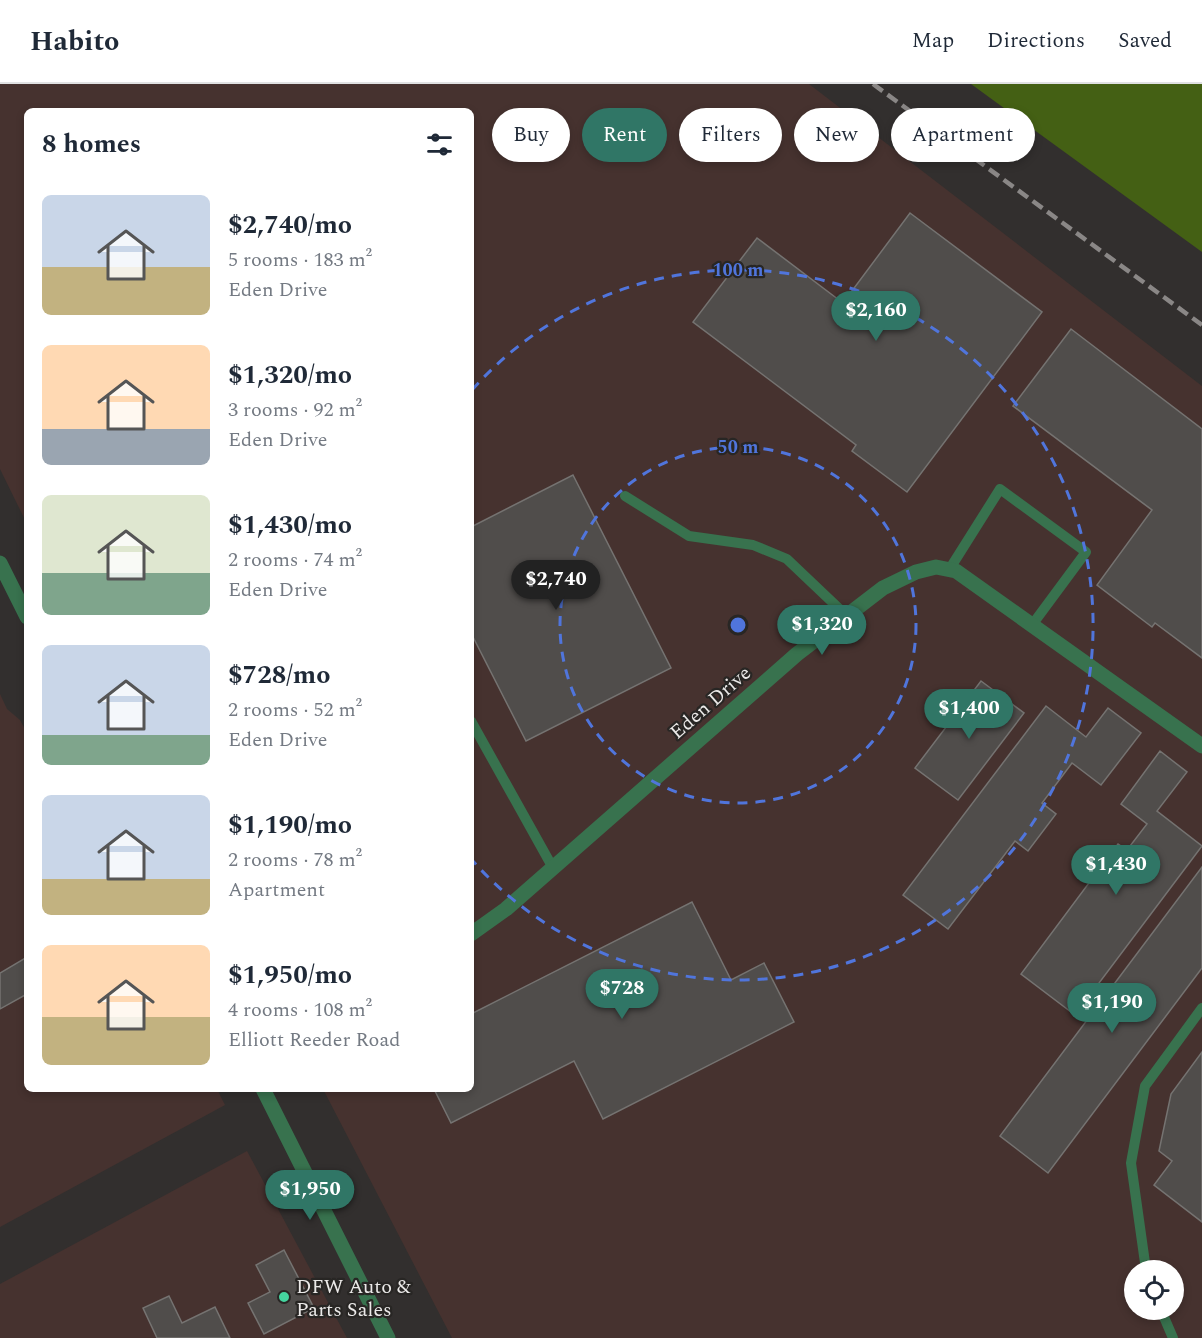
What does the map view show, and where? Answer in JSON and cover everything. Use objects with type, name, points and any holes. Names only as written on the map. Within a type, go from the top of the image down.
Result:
[{"type":"street","points":[[0,563],[24,611]]},
{"type":"street","name":"Eden Drive","points":[[474,932],[506,909],[797,654],[883,588],[916,572],[936,567],[949,570]]},
{"type":"street","points":[[949,570],[957,571],[1202,746]]},
{"type":"street","points":[[265,1092],[388,1338]]},
{"type":"lane","points":[[949,570],[1000,489],[1086,552],[1032,625]]},
{"type":"lane","points":[[625,496],[689,536],[753,545],[787,560],[847,616]]},
{"type":"lane","points":[[474,726],[552,868]]},
{"type":"lane","points":[[1145,1260],[1131,1163],[1145,1086],[1202,1008]]},
{"type":"lane","points":[[1165,1320],[1173,1338]]},
{"type":"shaded area","points":[[0,84],[809,84],[840,108],[794,108],[794,162],[879,162],[879,138],[891,147],[891,162],[911,162],[1202,386],[1202,1338],[452,1338],[325,1092],[474,1092],[474,108],[24,108],[24,518],[0,469]]},
{"type":"shaded area","points":[[0,694],[7,709],[20,720],[24,727],[24,1092],[218,1092],[225,1105],[0,1227]]},
{"type":"shaded area","points":[[247,1151],[347,1338],[0,1338],[0,1284]]},
{"type":"green space","points":[[971,84],[1202,84],[1202,252],[1035,131],[1035,108],[1004,108]]},
{"type":"building","points":[[910,213],[1042,312],[907,492],[852,451],[856,445],[693,322],[757,238],[843,303]]},
{"type":"building","points":[[1071,329],[1202,429],[1202,658],[1155,623],[1152,627],[1097,585],[1152,510],[1013,406]]},
{"type":"building","points":[[573,475],[671,668],[526,741],[474,639],[474,525]]},
{"type":"building","points":[[981,681],[1024,713],[958,800],[915,768]]},
{"type":"building","points":[[1046,706],[1086,737],[1108,708],[1141,733],[1101,785],[1072,763],[1042,803],[1056,814],[1028,851],[1015,841],[948,929],[903,895]]},
{"type":"building","points":[[1160,751],[1187,772],[1157,811],[1202,846],[1075,1015],[1021,974],[1118,844],[1127,850],[1147,824],[1121,804]]},
{"type":"building","points":[[1202,867],[1202,968],[1048,1173],[1000,1136]]},
{"type":"building","points":[[692,902],[731,980],[764,963],[794,1022],[603,1119],[574,1061],[451,1123],[436,1092],[474,1092],[474,1012]]},
{"type":"building","points":[[24,959],[24,996],[0,1009],[0,973]]},
{"type":"building","points":[[1202,1052],[1202,1222],[1154,1185],[1172,1161],[1159,1151],[1171,1094]]},
{"type":"building","name":"DFW Auto & Parts Sales","points":[[284,1250],[314,1308],[264,1334],[248,1303],[270,1292],[256,1265]]},
{"type":"building","points":[[169,1296],[182,1323],[215,1307],[230,1338],[157,1338],[143,1308]]},
{"type":"railway","points":[[873,84],[1202,325]]},
{"type":"place","name":"DFW Auto & Parts Sales","points":[[284,1297]]}]
